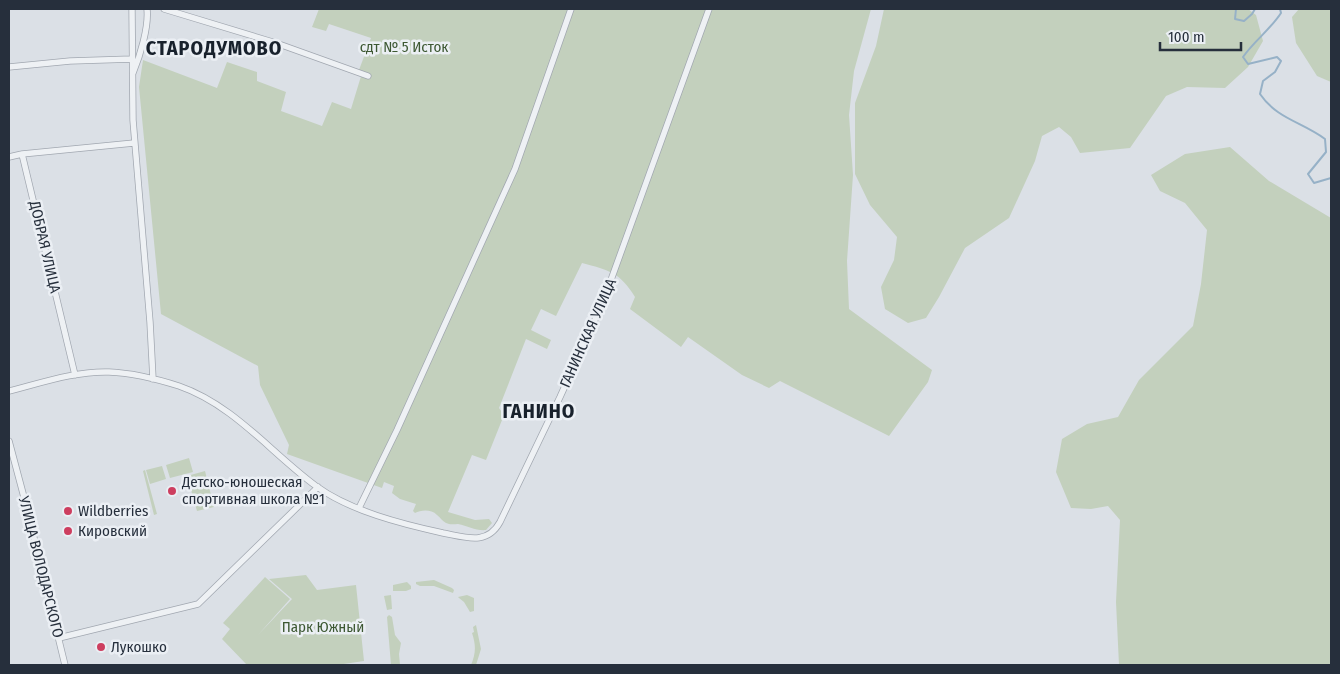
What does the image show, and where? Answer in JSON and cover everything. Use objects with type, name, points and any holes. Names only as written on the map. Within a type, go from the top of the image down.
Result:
[{"type":"street","points":[[132,9],[134,143],[150,322],[153,379]]},
{"type":"street","points":[[132,77],[140,57],[147,9]]},
{"type":"street","points":[[164,9],[276,43],[368,76]]},
{"type":"street","points":[[9,391],[75,375],[110,372],[153,379],[188,390],[244,424],[318,487],[359,508],[401,422],[515,169],[571,9]]},
{"type":"street","name":"ГАНИНСКАЯ УЛИЦА","points":[[359,508],[395,521],[466,538],[482,537],[491,534],[496,529],[583,348],[615,272],[709,9]]},
{"type":"street","points":[[9,68],[70,61],[132,59]]},
{"type":"street","points":[[9,157],[22,154],[134,143]]},
{"type":"street","name":"ДОБРАЯ УЛИЦА","points":[[22,154],[75,375]]},
{"type":"street","name":"УЛИЦА ВОЛОДАРСКОГО","points":[[9,441],[65,665]]},
{"type":"street","points":[[59,638],[198,604],[318,487]]},
{"type":"green space","name":"сдт № 5 Исток","points":[[319,9],[871,9],[854,71],[849,115],[853,175],[847,261],[849,309],[932,370],[928,382],[889,436],[780,381],[769,388],[742,375],[688,337],[681,347],[630,309],[635,297],[624,282],[613,273],[582,263],[556,316],[541,309],[531,330],[551,340],[547,349],[526,339],[499,408],[504,415],[486,460],[472,455],[448,512],[475,520],[489,519],[492,523],[486,530],[458,524],[448,524],[435,513],[429,511],[415,513],[413,511],[416,504],[400,499],[392,493],[394,486],[384,482],[382,488],[287,454],[289,445],[260,385],[258,366],[161,314],[139,87],[143,60],[217,88],[227,62],[257,72],[257,81],[286,92],[281,111],[322,126],[332,102],[351,109],[362,73],[359,70],[371,38],[329,24],[326,31],[312,27]]},
{"type":"green space","points":[[884,9],[1248,9],[1256,15],[1263,41],[1248,67],[1225,88],[1187,87],[1166,96],[1130,148],[1080,153],[1071,137],[1059,127],[1042,136],[1035,161],[1009,218],[965,248],[926,318],[908,323],[885,309],[881,287],[894,260],[897,237],[870,205],[855,174],[855,103],[876,46]]},
{"type":"green space","points":[[1299,9],[1331,9],[1331,82],[1317,76],[1296,43],[1292,17]]},
{"type":"green space","points":[[1230,147],[1269,181],[1331,218],[1331,665],[1119,665],[1116,602],[1120,520],[1108,506],[1091,509],[1071,508],[1056,472],[1062,439],[1087,424],[1118,417],[1139,380],[1193,326],[1201,284],[1207,230],[1185,203],[1160,191],[1151,175],[1185,154]]},
{"type":"green space","points":[[189,458],[193,472],[170,478],[166,465]]},
{"type":"green space","points":[[162,466],[166,479],[150,484],[146,470]]},
{"type":"green space","points":[[145,470],[157,514],[154,515],[143,471]]},
{"type":"green space","points":[[205,471],[214,507],[197,511],[187,476]]},
{"type":"green space","name":"Парк Южный","points":[[306,575],[317,590],[356,585],[364,661],[337,665],[247,665],[222,639],[230,629],[223,623],[265,577],[290,599],[258,635],[292,599],[269,579]]},
{"type":"green space","points":[[434,580],[452,588],[454,590],[453,593],[434,586],[420,586],[416,584],[416,582]]},
{"type":"green space","points":[[407,582],[411,589],[393,591],[393,585]]},
{"type":"green space","points":[[391,595],[392,609],[387,610],[384,596]]},
{"type":"green space","points":[[467,595],[474,598],[474,611],[470,612],[464,602],[458,597]]},
{"type":"green space","points":[[389,615],[392,617],[395,635],[401,643],[400,665],[391,665],[387,617]]},
{"type":"green space","points":[[476,625],[481,649],[476,665],[471,665],[475,649],[472,633],[474,632],[473,627]]},
{"type":"waterway","points":[[1236,9],[1235,19],[1244,21],[1255,9]]},
{"type":"waterway","points":[[1280,9],[1281,13],[1277,19],[1243,57],[1248,64],[1277,57],[1281,61],[1275,72],[1263,81],[1260,94],[1282,115],[1325,139],[1326,152],[1308,174],[1314,183],[1331,178]]},
{"type":"place","name":"Детско-юношеская спортивная школа №1","points":[[172,491]]},
{"type":"place","name":"Wildberries","points":[[68,511]]},
{"type":"place","name":"Кировский","points":[[68,531]]},
{"type":"place","name":"Лукошко","points":[[101,647]]},
{"type":"district","name":"СТАРОДУМОВО","points":[[214,48]]},
{"type":"district","name":"ГАНИНО","points":[[539,411]]}]
